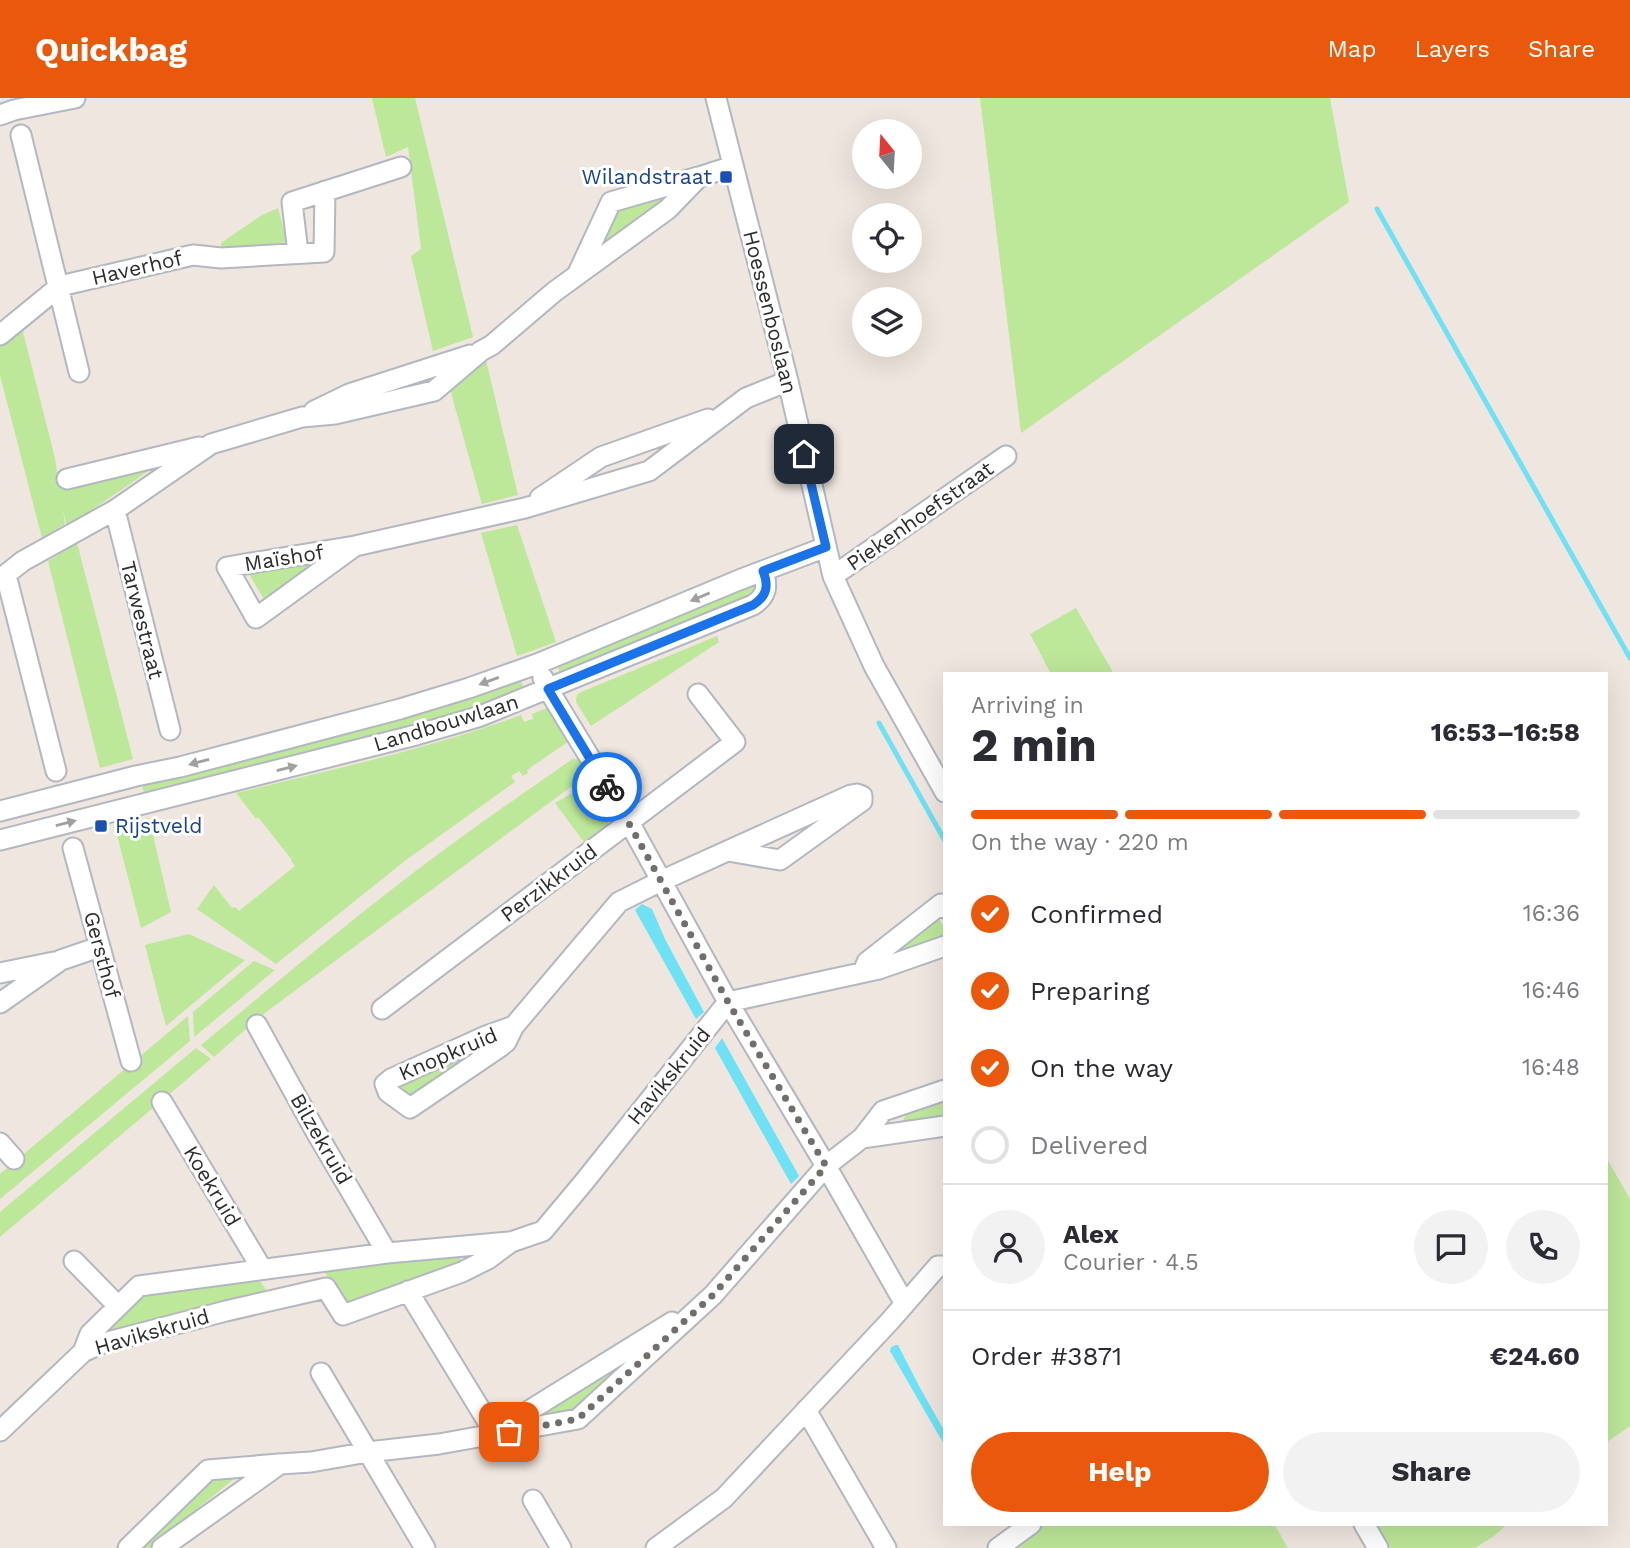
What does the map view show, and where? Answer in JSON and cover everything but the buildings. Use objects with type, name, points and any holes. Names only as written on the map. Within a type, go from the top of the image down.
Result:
[{"type":"street","points":[[0,115],[75,98]]},
{"type":"street","name":"Hoessenboslaan","points":[[716,98],[788,381],[833,576],[874,666],[943,788]]},
{"type":"street","points":[[21,135],[79,372]]},
{"type":"street","points":[[578,274],[611,202],[733,166]]},
{"type":"street","points":[[298,253],[292,202],[401,167]]},
{"type":"street","points":[[68,479],[211,444],[302,417],[335,414],[434,391],[554,292],[668,209],[699,177]]},
{"type":"street","name":"Haverhof","points":[[0,335],[60,286],[193,255],[221,258],[324,251],[325,191]]},
{"type":"street","name":"Maïshof","points":[[355,546],[256,618],[227,567],[355,546],[525,508],[649,471],[746,397],[788,381]]},
{"type":"street","name":"Maïshof","points":[[525,508],[601,457],[726,413]]},
{"type":"street","points":[[56,771],[3,577],[23,561],[115,510],[211,444]]},
{"type":"street","name":"Piekenhoefstraat","points":[[833,576],[1006,456]]},
{"type":"street","name":"Tarwestraat","points":[[115,510],[170,730]]},
{"type":"street","name":"Landbouwlaan","points":[[0,811],[180,767],[469,688],[537,664],[826,547]]},
{"type":"street","name":"Landbouwlaan","points":[[0,840],[478,717],[753,605],[761,600],[767,589],[763,571]]},
{"type":"street","points":[[537,664],[548,689],[628,822],[728,1002],[905,1304]]},
{"type":"street","name":"Perzikkruid","points":[[382,1009],[734,742],[698,694]]},
{"type":"street","points":[[125,779],[130,808]]},
{"type":"street","name":"Knopkruid","points":[[514,1026],[391,1079],[385,1084],[388,1091],[410,1108],[500,1047],[506,1042],[514,1026],[619,902],[660,881],[851,795],[862,796],[862,801],[780,860],[728,851]]},
{"type":"street","name":"Gersthof","points":[[73,848],[131,1061]]},
{"type":"street","points":[[863,972],[867,962],[941,904],[943,906]]},
{"type":"street","points":[[0,973],[61,960],[99,947]]},
{"type":"street","points":[[728,1002],[879,969],[943,947]]},
{"type":"street","points":[[0,1003],[61,960]]},
{"type":"street","name":"Havikskruid","points":[[83,1352],[90,1334],[139,1286],[387,1253],[511,1241],[542,1231],[728,1002]]},
{"type":"street","name":"Bilzekruid","points":[[257,1025],[387,1253]]},
{"type":"street","points":[[128,1548],[208,1470],[311,1462],[439,1444],[578,1419],[708,1300],[826,1166],[862,1138],[883,1111],[943,1091]]},
{"type":"street","name":"Koekruid","points":[[162,1102],[262,1269]]},
{"type":"street","points":[[862,1138],[943,1126]]},
{"type":"street","points":[[0,1143],[14,1159]]},
{"type":"street","name":"Havikskruid","points":[[0,1431],[83,1352],[100,1344],[326,1288],[343,1315],[462,1272],[488,1259],[511,1241]]},
{"type":"street","name":"Havikskruid","points":[[74,1261],[118,1306]]},
{"type":"street","points":[[286,1266],[303,1293]]},
{"type":"street","points":[[669,1544],[724,1498],[938,1266],[943,1266]]},
{"type":"street","points":[[408,1291],[490,1434]]},
{"type":"street","points":[[490,1434],[708,1300]]},
{"type":"street","points":[[321,1373],[425,1548]]},
{"type":"street","points":[[806,1410],[886,1548]]},
{"type":"street","points":[[162,1548],[280,1464]]},
{"type":"street","points":[[533,1500],[561,1548]]},
{"type":"street","points":[[998,1548],[1028,1526]]},
{"type":"street","points":[[1365,1526],[1378,1548]]},
{"type":"green space","points":[[372,98],[415,98],[473,337],[433,351],[411,256],[421,249],[408,147],[386,157]]},
{"type":"green space","points":[[980,98],[1330,98],[1349,202],[1021,433]]},
{"type":"green space","points":[[678,188],[594,254],[617,208]]},
{"type":"green space","points":[[278,208],[287,242],[221,250],[221,243],[262,215]]},
{"type":"green space","points":[[22,328],[55,458],[59,486],[166,459],[67,527],[63,509],[65,524],[42,538],[0,375],[0,343]]},
{"type":"green space","points":[[486,360],[518,495],[482,504],[450,389]]},
{"type":"green space","points":[[517,525],[556,642],[517,656],[481,533]]},
{"type":"green space","points":[[77,543],[133,759],[100,768],[48,561]]},
{"type":"green space","points":[[326,559],[266,602],[247,571]]},
{"type":"green space","points":[[750,583],[756,584],[759,592],[561,677],[557,664]]},
{"type":"green space","points":[[1076,608],[1113,672],[1050,672],[1030,634]]},
{"type":"green space","points":[[717,636],[719,642],[591,726],[576,702],[577,695],[581,692]]},
{"type":"green space","points":[[520,679],[525,691],[477,713],[145,798],[141,780]]},
{"type":"green space","points":[[547,705],[569,741],[527,770],[528,773],[523,776],[519,771],[511,776],[515,782],[406,860],[276,964],[197,909],[214,885],[232,908],[235,907],[239,911],[295,866],[236,793],[415,749],[521,715],[524,722],[533,719],[532,714],[547,708]]},
{"type":"green space","points":[[581,756],[591,772],[262,1015],[214,1057],[201,1045],[421,867],[486,819],[574,758],[576,760]]},
{"type":"green space","points":[[579,789],[610,826],[587,846],[555,803]]},
{"type":"green space","points":[[149,818],[171,912],[141,928],[115,827]]},
{"type":"green space","points":[[935,914],[943,925],[943,942],[879,962]]},
{"type":"green space","points":[[189,934],[245,960],[166,1026],[145,945]]},
{"type":"green space","points":[[254,961],[275,970],[194,1037],[193,1012]]},
{"type":"green space","points":[[188,1016],[190,1041],[0,1199],[0,1174]]},
{"type":"green space","points":[[496,1041],[411,1096],[396,1083]]},
{"type":"green space","points":[[196,1048],[211,1059],[0,1237],[0,1212]]},
{"type":"green space","points":[[943,1097],[943,1121],[899,1128],[911,1105]]},
{"type":"green space","points":[[1608,1160],[1630,1199],[1630,1426],[1608,1441]]},
{"type":"green space","points":[[464,1250],[458,1265],[345,1306],[323,1269]]},
{"type":"green space","points":[[257,1277],[270,1295],[103,1335],[142,1293]]},
{"type":"green space","points":[[651,1343],[574,1413],[523,1422]]},
{"type":"green space","points":[[246,1469],[149,1548],[135,1548],[210,1475]]},
{"type":"green space","points":[[1037,1526],[1275,1526],[1288,1548],[1007,1548]]},
{"type":"green space","points":[[1371,1526],[1505,1526],[1475,1548],[1383,1548]]},
{"type":"water","points":[[642,904],[652,909],[704,1012],[696,1019],[635,910]]},
{"type":"water","points":[[722,1038],[799,1176],[791,1184],[715,1048]]},
{"type":"water","points":[[898,1345],[943,1428],[943,1443],[890,1351],[891,1347]]},
{"type":"waterway","points":[[1377,209],[1630,658]]},
{"type":"waterway","points":[[879,723],[943,837]]},
{"type":"way so far","points":[[509,1432],[578,1419],[713,1295],[826,1166],[728,1002],[607,787]]},
{"type":"place","name":"Wilandstraat","points":[[726,177]]},
{"type":"place","name":"Rijstveld","points":[[101,826]]},
{"type":"route","points":[[607,787],[548,689],[753,605],[761,600],[767,589],[763,571],[826,547],[804,454]]}]
